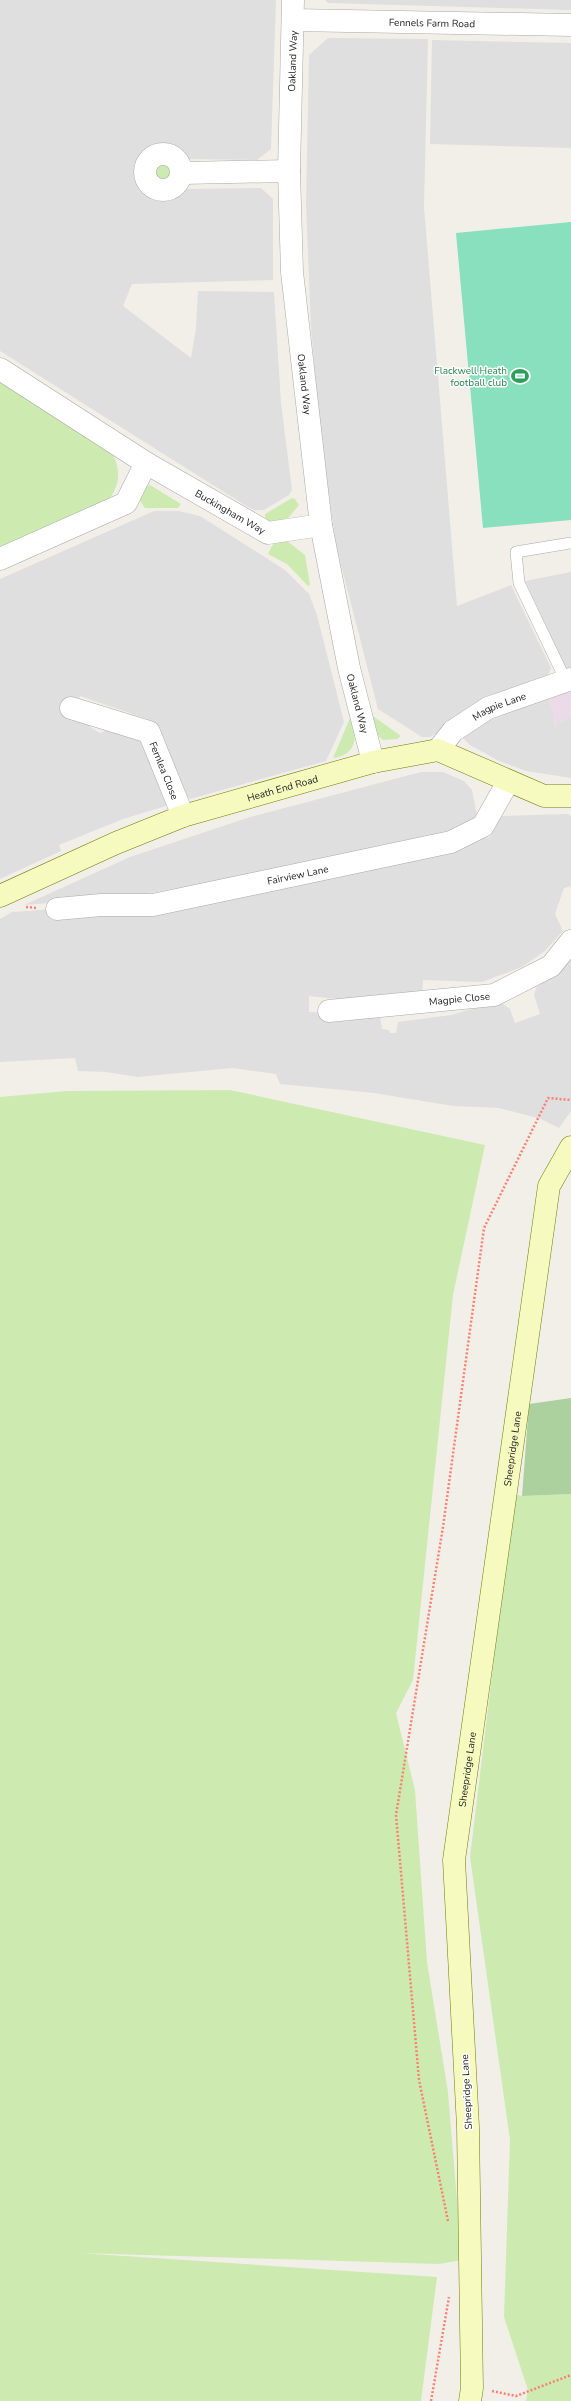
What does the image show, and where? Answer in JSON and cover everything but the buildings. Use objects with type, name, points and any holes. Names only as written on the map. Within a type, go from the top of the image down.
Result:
[{"type":"street","name":"Fennels Farm Road","points":[[293,10],[571,25]]},
{"type":"street","name":"Oakland Way","points":[[293,10],[289,171],[292,272],[321,525],[349,668],[373,762]]},
{"type":"street","points":[[182,173],[289,171]]},
{"type":"street","name":"Buckingham Way","points":[[0,368],[146,463],[268,533],[321,525]]},
{"type":"street","points":[[0,559],[126,503],[146,463]]},
{"type":"street","name":"Magpie Lane","points":[[438,750],[453,731],[488,708],[568,680]]},
{"type":"street","name":"Fernlea Close","points":[[71,708],[149,732],[183,816]]},
{"type":"street","points":[[438,750],[508,782],[544,796],[571,796]]},
{"type":"street","name":"Heath End Road","points":[[0,896],[116,843],[183,816],[373,762],[438,750]]},
{"type":"street","name":"Fairview Lane","points":[[57,909],[101,905],[153,905],[451,842],[483,826],[508,782]]},
{"type":"street","name":"Magpie Close","points":[[330,1010],[494,995],[551,966],[571,941]]},
{"type":"street","name":"Sheepridge Lane","points":[[471,2394],[468,2127],[454,1860],[549,1186],[571,1147]]},
{"type":"lane","points":[[568,680],[519,583],[516,552],[571,543]]},
{"type":"path","points":[[449,2228],[419,2080],[396,1815],[443,1526],[484,1228],[548,1098],[571,1100]]},
{"type":"path","points":[[431,2401],[450,2291]]},
{"type":"path","points":[[471,2394],[516,2396],[571,2375]]},
{"type":"shaded area","points":[[0,0],[276,0],[271,149],[257,160],[185,159],[171,149],[160,147],[150,150],[142,156],[136,179],[139,189],[149,196],[159,200],[170,199],[185,189],[261,188],[273,199],[273,280],[132,284],[123,306],[191,358],[196,328],[198,291],[274,292],[281,403],[292,490],[289,495],[264,510],[254,510],[243,504],[0,351]]},
{"type":"shaded area","points":[[325,0],[571,0],[571,10],[328,3]]},
{"type":"shaded area","points":[[328,38],[428,39],[424,207],[457,606],[511,585],[551,668],[546,680],[430,737],[422,737],[378,709],[337,549],[322,451],[311,327],[306,205],[309,55]]},
{"type":"shaded area","points":[[432,40],[571,43],[571,148],[430,144]]},
{"type":"shaded area","points":[[154,511],[179,511],[200,516],[285,570],[309,594],[317,615],[344,722],[326,761],[190,799],[182,790],[163,737],[153,723],[147,719],[80,696],[77,704],[92,723],[90,727],[100,733],[111,728],[141,739],[166,802],[166,806],[123,819],[59,845],[61,851],[0,879],[0,579]]},
{"type":"shaded area","points":[[571,572],[571,669],[567,670],[525,581]]},
{"type":"shaded area","points":[[571,690],[571,717],[557,723],[557,729],[555,729],[554,714],[548,697]]},
{"type":"shaded area","points":[[548,697],[554,714],[555,729],[557,723],[571,717],[571,778],[526,771],[499,761],[470,745],[460,735],[484,718]]},
{"type":"shaded area","points":[[421,772],[443,772],[464,781],[472,790],[478,820],[474,825],[333,856],[261,874],[127,897],[24,905],[130,857],[250,817]]},
{"type":"shaded area","points":[[568,814],[571,816],[571,886],[564,888],[555,914],[563,931],[545,951],[522,967],[482,982],[423,980],[422,1000],[346,1000],[309,996],[309,1012],[380,1016],[382,1029],[389,1030],[390,1033],[396,1033],[398,1022],[451,1015],[499,1001],[510,1009],[515,1023],[540,1014],[534,995],[536,988],[571,959],[571,1111],[559,1128],[541,1119],[499,1108],[453,1106],[374,1093],[280,1084],[276,1074],[232,1068],[138,1077],[106,1072],[78,1071],[75,1058],[0,1062],[0,919],[12,912],[128,904],[490,837],[494,825],[502,816]]},
{"type":"green space","points":[[162,161],[171,165],[175,174],[171,183],[162,187],[153,183],[149,174],[153,165]]},
{"type":"green space","name":"Flackwell Heath football club","points":[[571,222],[571,520],[483,528],[456,233]]},
{"type":"green space","points":[[0,382],[113,454],[116,461],[118,478],[115,489],[108,501],[0,550]]},
{"type":"green space","points":[[150,485],[181,504],[178,508],[145,508],[134,492]]},
{"type":"green space","points":[[292,498],[295,499],[299,505],[289,517],[274,525],[265,517],[265,514]]},
{"type":"green space","points":[[283,538],[305,555],[310,585],[308,586],[287,564],[268,554],[275,540]]},
{"type":"green space","points":[[370,714],[401,736],[397,739],[383,740],[375,733]]},
{"type":"green space","points":[[350,718],[353,725],[355,738],[354,744],[347,753],[333,758]]},
{"type":"green space","points":[[230,1090],[485,1145],[453,1295],[413,1680],[396,1713],[415,1790],[427,1962],[448,2092],[462,2260],[439,2264],[80,2253],[437,2277],[421,2401],[0,2401],[0,1097],[67,1091]]},
{"type":"green space","points":[[571,1398],[571,1494],[522,1496],[529,1404]]},
{"type":"green space","points":[[514,1494],[522,1496],[571,1494],[571,2401],[526,2401],[528,2390],[504,2317],[510,2140],[470,1857]]},
{"type":"place","name":"Flackwell Heath football club","points":[[520,376]]}]
